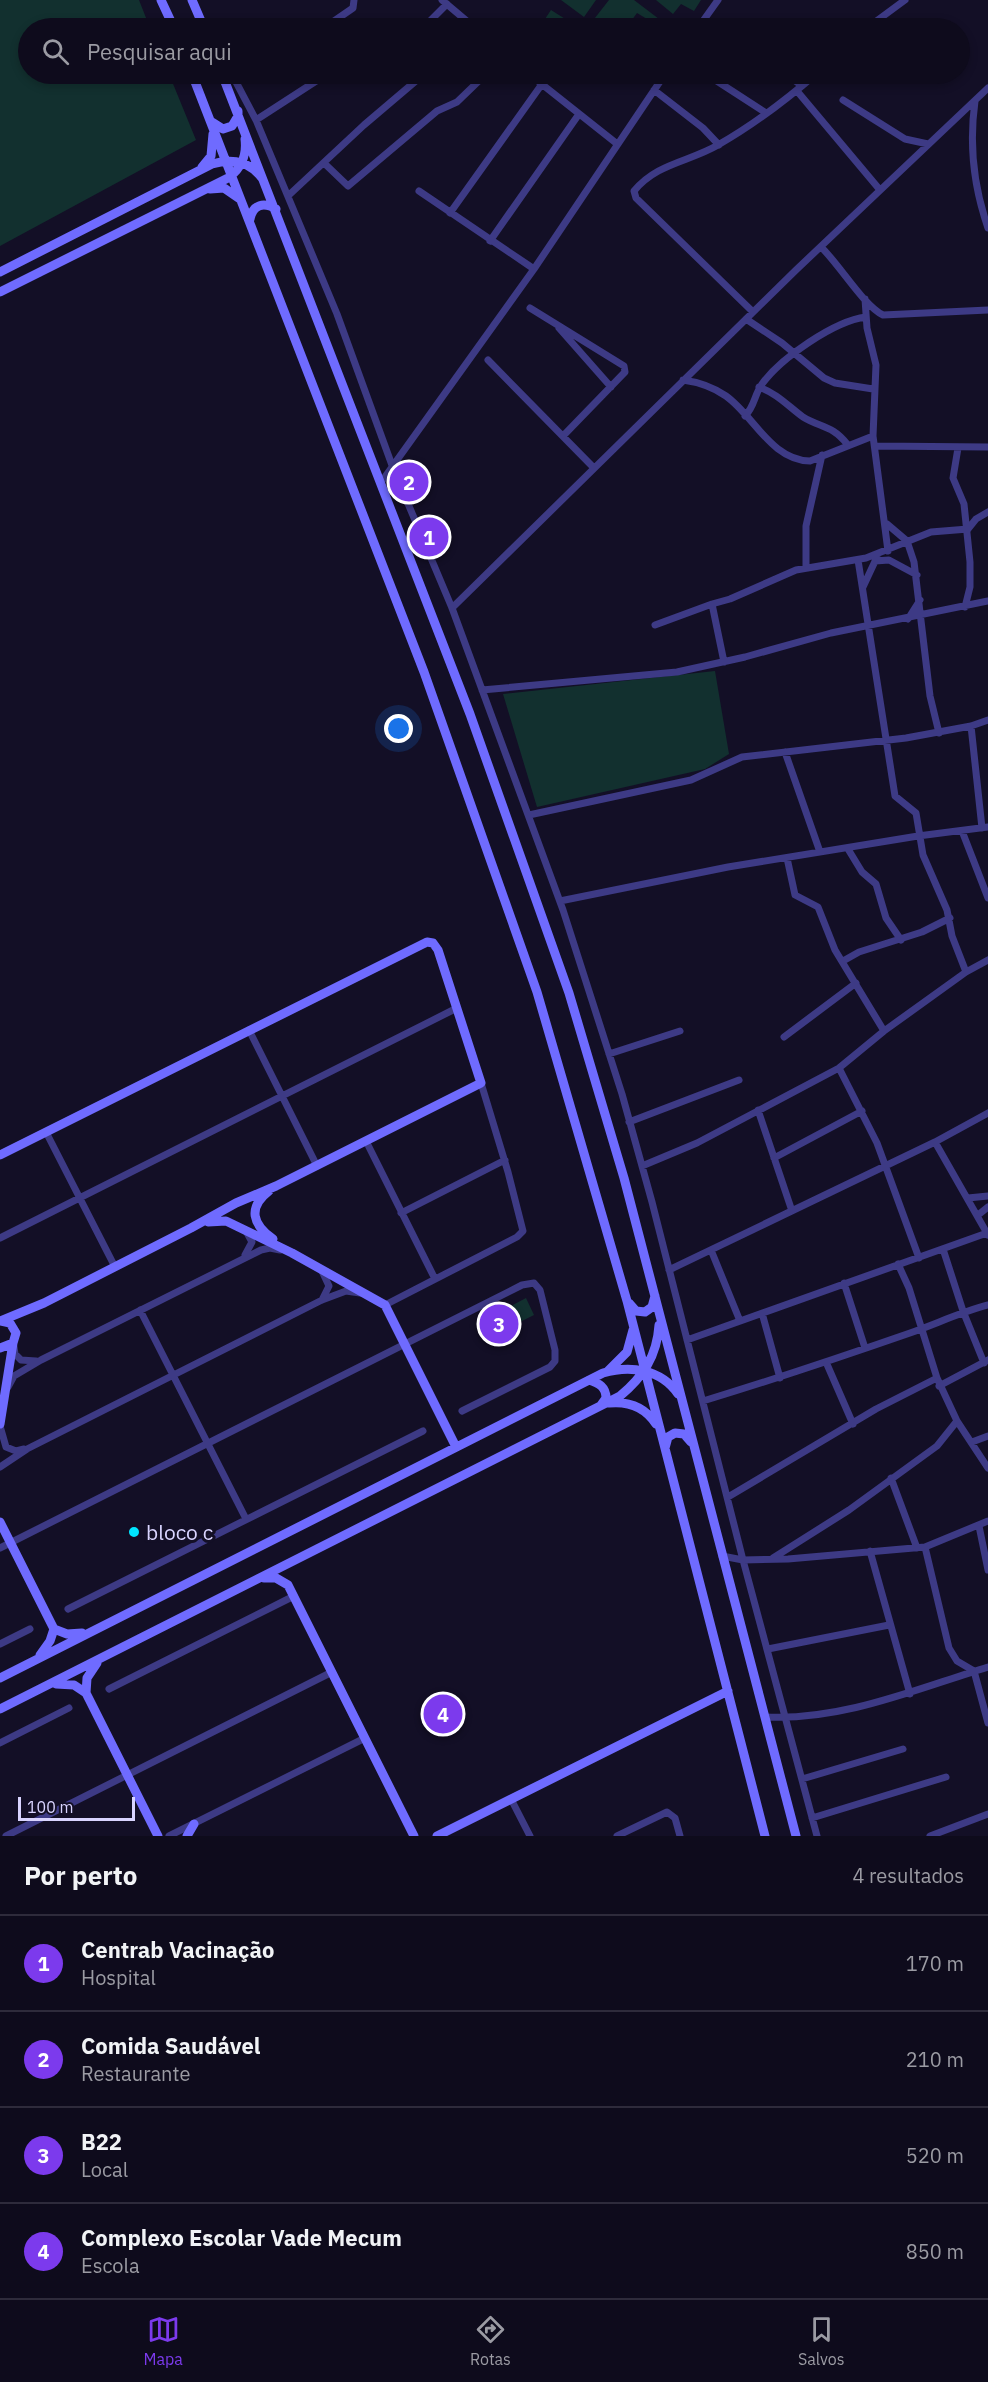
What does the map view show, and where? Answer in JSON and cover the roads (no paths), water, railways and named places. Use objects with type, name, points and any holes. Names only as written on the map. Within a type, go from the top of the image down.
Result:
[{"type":"street","points":[[161,0],[169,18]]},
{"type":"street","points":[[192,0],[200,18]]},
{"type":"street","points":[[338,18],[353,8],[354,0]]},
{"type":"street","points":[[706,18],[718,0]]},
{"type":"street","points":[[891,0],[897,7]]},
{"type":"street","points":[[881,18],[905,0]]},
{"type":"street","points":[[431,18],[444,2],[463,18]]},
{"type":"street","points":[[196,84],[424,672],[510,909],[563,1075],[632,1319],[765,1836]]},
{"type":"street","points":[[229,84],[382,481],[541,907],[596,1078],[655,1293],[692,1444],[796,1836]]},
{"type":"street","points":[[237,84],[256,120],[289,195],[337,314],[393,468],[452,608],[560,901],[642,1166],[743,1560],[817,1836]]},
{"type":"street","points":[[256,120],[312,84]]},
{"type":"street","points":[[289,195],[364,125],[412,84]]},
{"type":"street","points":[[324,163],[348,186],[437,111],[457,102],[476,84]]},
{"type":"street","points":[[450,213],[542,84],[616,143]]},
{"type":"street","points":[[382,481],[534,268],[616,143],[658,84]]},
{"type":"street","points":[[721,84],[766,113]]},
{"type":"street","points":[[795,84],[880,190]]},
{"type":"street","points":[[753,312],[633,194],[650,174],[719,145],[804,84]]},
{"type":"street","points":[[452,608],[502,561],[682,380],[988,88]]},
{"type":"street","points":[[654,90],[704,128],[719,145]]},
{"type":"street","points":[[843,100],[905,139],[928,144]]},
{"type":"street","points":[[975,101],[972,123],[978,193],[988,228]]},
{"type":"street","points":[[212,122],[223,129],[232,126],[238,116],[238,111]]},
{"type":"street","points":[[490,241],[579,114]]},
{"type":"street","points":[[956,118],[972,123]]},
{"type":"street","points":[[191,175],[211,156],[214,142],[212,122]]},
{"type":"street","points":[[0,292],[232,175],[241,163],[246,149],[243,123]]},
{"type":"street","points":[[0,272],[212,164],[227,161],[241,163],[256,171],[267,185]]},
{"type":"street","points":[[199,192],[224,188],[236,195],[245,208]]},
{"type":"street","points":[[419,191],[490,241],[534,268]]},
{"type":"street","points":[[250,219],[252,212],[259,206],[268,205],[276,208]]},
{"type":"street","points":[[821,247],[839,264],[865,299],[883,315],[988,310]]},
{"type":"street","points":[[865,299],[866,317],[876,365],[873,388],[873,436],[887,524],[888,551]]},
{"type":"street","points":[[530,308],[624,366],[625,372],[563,436]]},
{"type":"street","points":[[745,416],[753,408],[759,387],[795,353],[844,322],[866,317]]},
{"type":"street","points":[[746,319],[795,353],[824,378],[835,383],[873,388]]},
{"type":"street","points":[[553,322],[611,387]]},
{"type":"street","points":[[488,360],[593,467]]},
{"type":"street","points":[[682,380],[698,382],[721,393],[764,436],[790,456],[810,461],[847,444],[873,436]]},
{"type":"street","points":[[759,387],[786,401],[805,418],[836,431],[847,444]]},
{"type":"street","points":[[875,446],[988,447]]},
{"type":"street","points":[[958,448],[953,478],[963,498],[968,529],[970,587],[965,607]]},
{"type":"street","points":[[806,568],[806,526],[822,455]]},
{"type":"street","points":[[863,587],[876,558],[931,532],[968,529],[976,519],[988,512]]},
{"type":"street","points":[[887,524],[908,541],[920,600],[930,696],[939,733]]},
{"type":"street","points":[[655,625],[730,599],[789,572],[806,568],[876,558],[889,560],[916,575]]},
{"type":"street","points":[[858,560],[895,796],[916,813],[918,836],[930,874],[950,918],[952,936],[966,972]]},
{"type":"street","points":[[908,619],[920,600]]},
{"type":"street","points":[[482,690],[677,672],[724,662],[831,633],[868,628],[987,601],[988,610]]},
{"type":"street","points":[[712,604],[724,662]]},
{"type":"street","points":[[529,815],[691,780],[729,761],[939,733],[988,720]]},
{"type":"street","points":[[560,901],[820,852],[985,827],[971,726]]},
{"type":"street","points":[[785,752],[820,852]]},
{"type":"street","points":[[962,831],[988,898]]},
{"type":"street","points":[[848,849],[862,872],[876,884],[886,918],[901,940]]},
{"type":"street","points":[[786,858],[795,895],[818,907],[831,943],[884,1031]]},
{"type":"street","points":[[843,961],[867,949],[901,940],[950,918]]},
{"type":"street","points":[[0,1155],[427,942],[433,943],[438,950],[481,1083],[523,1227],[521,1234],[385,1305]]},
{"type":"street","points":[[642,1166],[697,1143],[840,1068],[884,1031],[966,972],[988,961]]},
{"type":"street","points":[[784,1037],[856,983]]},
{"type":"street","points":[[0,1238],[457,1008]]},
{"type":"street","points":[[249,1030],[317,1166]]},
{"type":"street","points":[[609,1054],[680,1031]]},
{"type":"street","points":[[840,1068],[862,1111],[920,1258]]},
{"type":"street","points":[[629,1122],[739,1080]]},
{"type":"street","points":[[2,1400],[13,1343],[21,1317],[236,1203],[317,1166],[481,1083]]},
{"type":"street","points":[[758,1110],[792,1211]]},
{"type":"street","points":[[774,1158],[862,1111]]},
{"type":"street","points":[[669,1270],[935,1142],[988,1113]]},
{"type":"street","points":[[46,1132],[115,1267]]},
{"type":"street","points":[[366,1141],[435,1279]]},
{"type":"street","points":[[687,1340],[843,1283],[988,1234],[935,1142]]},
{"type":"street","points":[[401,1213],[505,1160]]},
{"type":"street","points":[[242,1229],[250,1227],[255,1221],[260,1200],[276,1186]]},
{"type":"street","points":[[968,1198],[988,1197]]},
{"type":"street","points":[[236,1203],[251,1203],[256,1210]]},
{"type":"street","points":[[232,1224],[229,1212],[236,1203]]},
{"type":"street","points":[[978,1215],[988,1207]]},
{"type":"street","points":[[192,1228],[220,1219],[292,1253],[385,1305],[456,1447]]},
{"type":"street","points":[[255,1221],[261,1230],[292,1253]]},
{"type":"street","points":[[239,1260],[252,1246],[251,1238],[242,1229]]},
{"type":"street","points":[[2,1400],[14,1377],[41,1360],[266,1248],[292,1253]]},
{"type":"street","points":[[939,1386],[986,1361],[963,1311],[943,1249]]},
{"type":"street","points":[[711,1250],[740,1321]]},
{"type":"street","points":[[898,1264],[909,1288],[939,1386],[957,1421],[988,1468]]},
{"type":"street","points":[[321,1269],[329,1286],[322,1300]]},
{"type":"street","points":[[0,1548],[526,1283],[534,1283],[538,1287],[556,1355],[553,1363],[462,1411]]},
{"type":"street","points":[[843,1283],[865,1348]]},
{"type":"street","points":[[0,1467],[27,1449],[322,1300],[346,1291],[366,1294]]},
{"type":"street","points":[[627,1301],[636,1311],[645,1312],[654,1303],[655,1293]]},
{"type":"street","points":[[0,1709],[297,1561],[632,1387],[645,1370],[659,1336],[660,1322],[655,1293]]},
{"type":"street","points":[[0,1321],[44,1303]]},
{"type":"street","points":[[703,1401],[780,1378],[921,1329],[963,1311],[988,1305]]},
{"type":"street","points":[[140,1310],[246,1519]]},
{"type":"street","points":[[762,1313],[780,1378]]},
{"type":"street","points":[[0,1678],[603,1373],[616,1365],[627,1352],[632,1336],[632,1319]]},
{"type":"street","points":[[0,1321],[10,1323],[16,1333]]},
{"type":"street","points":[[13,1343],[15,1354],[21,1360],[28,1362],[41,1360]]},
{"type":"street","points":[[13,1343],[0,1349],[5,1361],[0,1425],[6,1447],[16,1451],[27,1449]]},
{"type":"street","points":[[826,1362],[853,1424]]},
{"type":"street","points":[[603,1373],[623,1369],[645,1370],[666,1381],[681,1400]]},
{"type":"street","points":[[728,1497],[937,1378]]},
{"type":"street","points":[[589,1380],[599,1383],[605,1389],[606,1398],[601,1405]]},
{"type":"street","points":[[601,1405],[616,1402],[632,1404],[645,1411],[660,1429]]},
{"type":"street","points":[[771,1559],[849,1510],[937,1446],[957,1421]]},
{"type":"street","points":[[68,1609],[423,1431]]},
{"type":"street","points":[[665,1451],[666,1441],[675,1433],[684,1434],[692,1444]]},
{"type":"street","points":[[972,1442],[988,1436]]},
{"type":"street","points":[[891,1478],[921,1548],[944,1631],[957,1661],[974,1671],[988,1723]]},
{"type":"street","points":[[722,1556],[743,1560],[771,1559],[921,1548],[988,1521]]},
{"type":"street","points":[[0,1522],[54,1629],[73,1635],[90,1632]]},
{"type":"street","points":[[979,1526],[988,1569]]},
{"type":"street","points":[[870,1551],[889,1626],[910,1694]]},
{"type":"street","points":[[288,1585],[290,1572],[297,1561]]},
{"type":"street","points":[[262,1578],[276,1578],[288,1585],[414,1836]]},
{"type":"street","points":[[109,1689],[294,1596]]},
{"type":"street","points":[[768,1649],[889,1626]]},
{"type":"street","points":[[0,1644],[30,1629]]},
{"type":"street","points":[[36,1660],[46,1649],[54,1629]]},
{"type":"street","points":[[87,1693],[90,1671],[103,1657]]},
{"type":"street","points":[[953,1678],[957,1661]]},
{"type":"street","points":[[765,1718],[826,1713],[910,1694],[988,1667]]},
{"type":"street","points":[[6,1836],[332,1672]]},
{"type":"street","points":[[48,1685],[74,1685],[87,1693],[158,1836]]},
{"type":"street","points":[[437,1836],[728,1691]]},
{"type":"street","points":[[0,1743],[69,1708]]},
{"type":"street","points":[[169,1836],[365,1738]]},
{"type":"street","points":[[802,1779],[903,1749]]},
{"type":"street","points":[[812,1818],[946,1777]]},
{"type":"street","points":[[511,1799],[530,1836]]},
{"type":"street","points":[[617,1836],[667,1812],[675,1818],[680,1836]]},
{"type":"street","points":[[930,1836],[988,1814]]},
{"type":"street","points":[[187,1836],[188,1830],[194,1824]]},
{"type":"place","name":"Comida Saudável","points":[[409,482]]},
{"type":"place","name":"Centrab Vacinação","points":[[429,537]]},
{"type":"place","name":"B22","points":[[499,1324]]},
{"type":"place","name":"bloco c","points":[[134,1532]]},
{"type":"place","name":"Complexo Escolar Vade Mecum","points":[[443,1714]]}]
